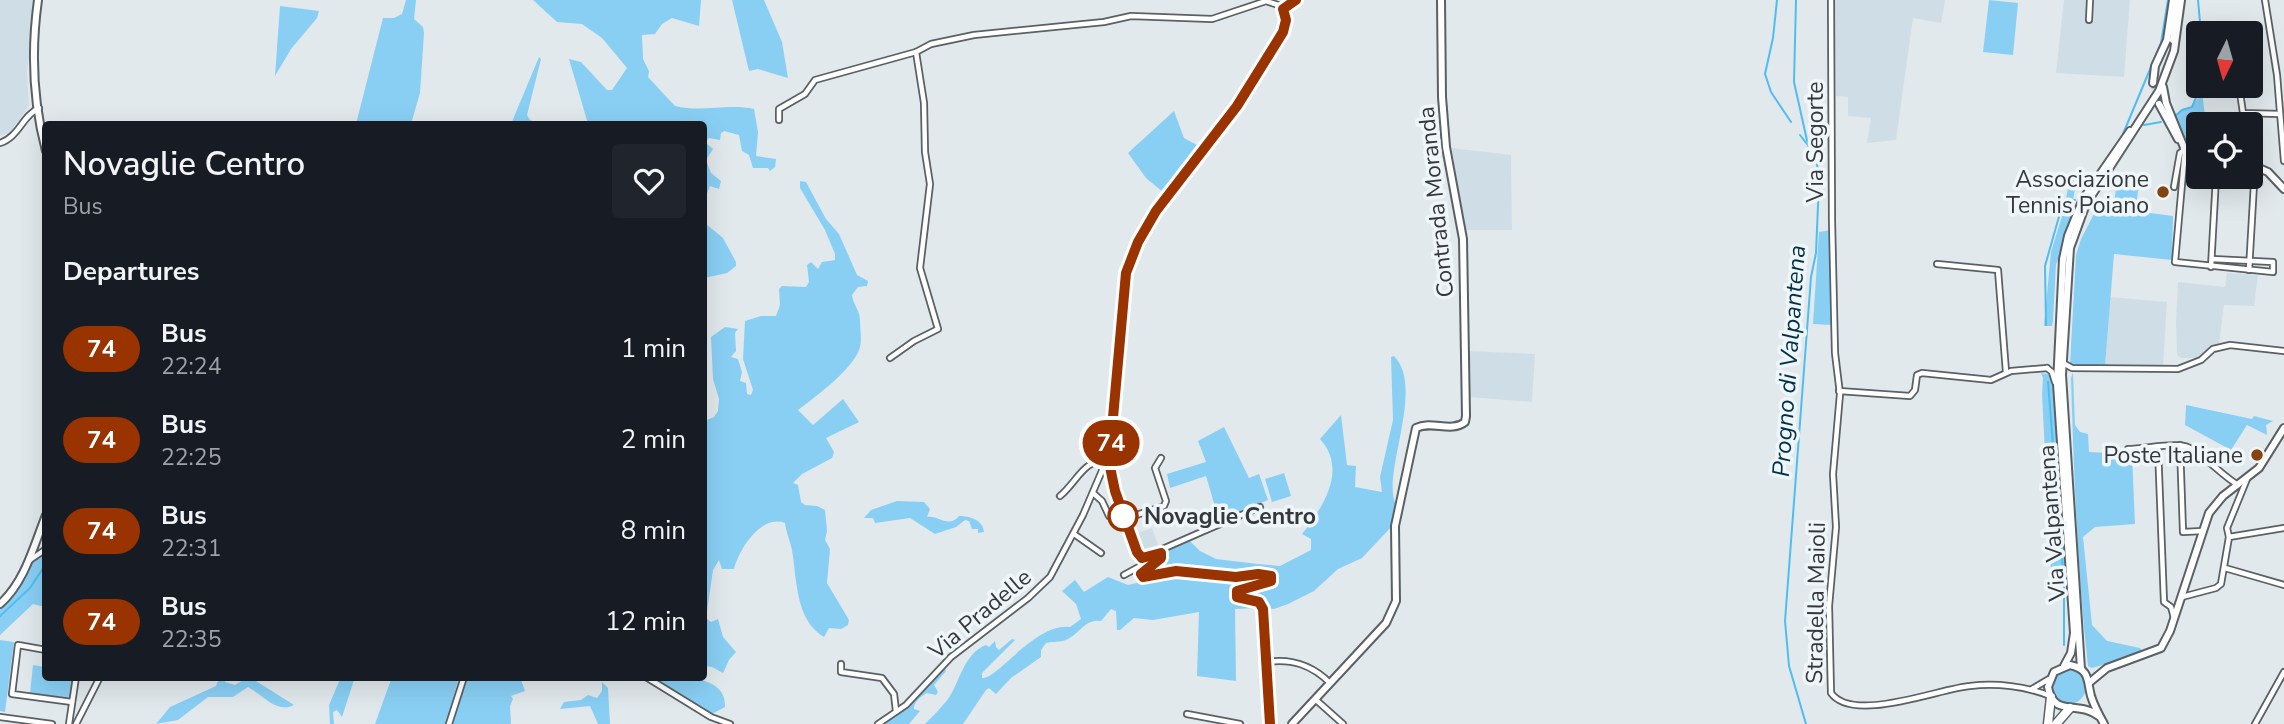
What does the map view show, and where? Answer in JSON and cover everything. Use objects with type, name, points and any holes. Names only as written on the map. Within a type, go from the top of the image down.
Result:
[{"type":"highway","points":[[2048,724],[2050,696]]},
{"type":"highway","points":[[2056,724],[2074,707]]},
{"type":"street","points":[[38,0],[33,35],[42,126]]},
{"type":"street","points":[[779,120],[778,109],[805,94],[815,80],[916,52],[939,42],[1141,15],[1205,20],[1266,1],[1279,5],[1296,0]]},
{"type":"street","name":"Contrada Moranda","points":[[1330,683],[1386,623],[1396,601],[1395,526],[1416,428],[1426,425],[1456,428],[1465,422],[1466,416],[1462,239],[1445,134],[1441,0]]},
{"type":"street","name":"Via Segorte","points":[[1831,0],[1832,221],[1835,353],[1839,391]]},
{"type":"street","points":[[2088,20],[2090,0]]},
{"type":"street","points":[[2177,0],[2172,58],[2163,92],[2185,150],[2175,262],[2273,272],[2273,262],[2212,260]]},
{"type":"street","points":[[2153,83],[2154,69],[2168,34],[2177,0]]},
{"type":"street","name":"Via Valpantena","points":[[2064,666],[2073,641],[2074,618],[2058,403],[2057,348],[2063,260],[2072,224],[2083,199],[2153,95],[2171,49],[2177,0]]},
{"type":"street","points":[[2264,0],[2277,75],[2284,161]]},
{"type":"street","points":[[1260,507],[1185,537],[1142,558],[1124,519],[1109,461],[1123,288],[1132,257],[1156,211],[1237,106],[1283,32],[1286,20],[1279,5]]},
{"type":"street","points":[[890,358],[914,341],[938,329],[920,268],[930,184],[925,152],[924,103],[916,52]]},
{"type":"street","name":"Via Valpantena","points":[[2104,724],[2090,692],[2090,682],[2083,671],[2062,374],[2070,248],[2079,220],[2159,91],[2172,58]]},
{"type":"street","points":[[2241,98],[2243,113],[2280,114]]},
{"type":"street","points":[[2159,104],[2185,150]]},
{"type":"street","points":[[0,143],[12,136],[30,114],[39,108]]},
{"type":"street","points":[[2174,187],[2177,161],[2180,153],[2185,150]]},
{"type":"street","points":[[2263,170],[2283,184]]},
{"type":"street","points":[[2211,267],[2215,189]]},
{"type":"street","points":[[2249,270],[2252,189]]},
{"type":"street","points":[[1937,264],[1998,270],[2006,372]]},
{"type":"street","points":[[2062,359],[2066,366],[2071,368],[2178,369],[2202,360],[2213,349],[2230,345],[2284,351]]},
{"type":"street","name":"Via Valpantena","points":[[2057,348],[2054,364],[2047,368],[2053,375],[2058,403]]},
{"type":"street","points":[[1839,391],[1910,396],[1915,390],[1917,375],[1922,373],[1991,380],[2006,372],[2047,368]]},
{"type":"street","points":[[2062,374],[2071,368]]},
{"type":"street","name":"Stradella Maioli","points":[[1839,391],[1833,474],[1836,527],[1829,606],[1832,695],[1843,703],[1875,704],[1919,699],[1970,685],[2031,689],[2050,696]]},
{"type":"street","points":[[2031,689],[2064,666],[2083,671],[2101,671],[2158,652],[2164,645],[2175,619],[2203,531],[2215,504],[2241,487],[2266,460],[2284,428]]},
{"type":"street","points":[[2128,449],[2179,445],[2193,449],[2225,478],[2241,487]]},
{"type":"street","points":[[2179,445],[2183,532],[2203,531]]},
{"type":"street","points":[[2158,448],[2164,601],[2171,607],[2175,619]]},
{"type":"street","points":[[1124,519],[1164,506],[1166,501],[1155,468],[1161,457]]},
{"type":"street","points":[[1060,496],[1085,466],[1097,459],[1109,461]]},
{"type":"street","name":"Via Pradelle","points":[[878,724],[906,705],[951,657],[1039,589],[1059,564],[1094,493],[1104,466],[1109,461]]},
{"type":"street","points":[[2182,597],[2221,584],[2229,537],[2227,528],[2241,487]]},
{"type":"street","points":[[1094,493],[1102,501],[1109,516]]},
{"type":"street","points":[[1202,514],[1207,514],[1206,530]]},
{"type":"street","points":[[0,604],[13,590],[42,525]]},
{"type":"street","points":[[2229,537],[2284,528]]},
{"type":"street","points":[[1074,534],[1101,553]]},
{"type":"street","points":[[27,563],[42,552]]},
{"type":"street","points":[[1159,552],[1161,558],[1141,574],[1143,577],[1176,571],[1236,577],[1258,574],[1271,576],[1271,581],[1237,591],[1236,594],[1237,597],[1259,602],[1263,609],[1270,724]]},
{"type":"street","points":[[1124,575],[1146,563],[1146,558]]},
{"type":"street","points":[[2225,568],[2284,585]]},
{"type":"street","points":[[2186,585],[2201,591]]},
{"type":"street","points":[[2164,601],[2179,605]]},
{"type":"street","points":[[42,649],[18,645],[12,694],[72,702]]},
{"type":"street","points":[[1266,662],[1278,660],[1304,664],[1330,683],[1292,724]]},
{"type":"street","points":[[841,664],[841,672],[882,678],[894,694],[896,711]]},
{"type":"street","points":[[2090,682],[2101,671]]},
{"type":"street","points":[[2255,724],[2284,672]]},
{"type":"street","points":[[2049,679],[2050,696],[2059,705],[2074,707],[2100,717]]},
{"type":"street","points":[[69,724],[75,681]]},
{"type":"street","points":[[76,724],[98,681]]},
{"type":"street","points":[[449,724],[463,681]]},
{"type":"street","points":[[652,681],[711,717],[730,724]]},
{"type":"street","points":[[2074,707],[2090,692]]},
{"type":"street","points":[[1315,699],[1343,724]]},
{"type":"street","points":[[1187,713],[1240,724]]},
{"type":"street","points":[[0,717],[21,722],[52,724]]},
{"type":"shaded area","points":[[0,0],[35,0],[27,73],[29,106],[10,133],[0,136]]},
{"type":"shaded area","points":[[406,0],[416,0],[414,19],[423,27],[424,33],[420,93],[412,121],[357,121],[383,18],[394,18],[402,14]]},
{"type":"shaded area","points":[[533,0],[701,0],[699,26],[672,18],[662,24],[655,34],[642,35],[643,59],[649,71],[648,77],[675,106],[695,109],[754,109],[758,132],[756,156],[776,159],[775,167],[770,171],[768,168],[753,168],[749,155],[742,151],[739,135],[724,131],[720,140],[707,140],[707,121],[587,121],[569,59],[581,62],[607,90],[612,90],[627,68],[602,38],[582,24],[557,22]]},
{"type":"shaded area","points":[[732,0],[764,0],[782,42],[788,78],[758,69],[749,71]]},
{"type":"shaded area","points":[[1834,0],[1945,0],[1941,23],[1913,18],[1896,140],[1867,143],[1871,118],[1848,116],[1848,97],[1836,96]]},
{"type":"shaded area","points":[[1989,0],[2018,3],[2013,55],[1983,52]]},
{"type":"shaded area","points":[[2064,0],[2130,0],[2124,77],[2056,73]]},
{"type":"shaded area","points":[[280,6],[319,11],[317,18],[291,49],[275,76]]},
{"type":"shaded area","points":[[539,57],[541,59],[527,115],[533,121],[512,121]]},
{"type":"shaded area","points":[[2198,98],[2203,98],[2205,112],[2186,112],[2186,144],[2174,117],[2181,111],[2192,108]]},
{"type":"shaded area","points":[[1174,111],[1184,138],[1197,145],[1163,192],[1146,178],[1128,153]]},
{"type":"shaded area","points":[[707,144],[713,149],[707,158]]},
{"type":"shaded area","points":[[1452,148],[1511,155],[1512,230],[1463,230]]},
{"type":"shaded area","points":[[707,163],[711,173],[721,181],[719,189],[710,186],[707,194]]},
{"type":"shaded area","points":[[2071,174],[2077,177],[2065,247],[2056,264],[2052,326],[2044,326],[2051,252]]},
{"type":"shaded area","points":[[800,181],[806,182],[826,219],[839,234],[857,275],[868,281],[867,286],[858,287],[852,295],[860,320],[861,344],[857,355],[833,382],[798,410],[813,425],[843,399],[859,422],[826,438],[834,452],[832,458],[802,474],[793,483],[798,485],[801,502],[825,510],[825,540],[830,549],[827,583],[849,620],[848,625],[841,629],[829,628],[824,637],[815,630],[802,610],[785,523],[768,524],[752,535],[734,569],[722,569],[719,560],[713,570],[707,611],[707,420],[714,417],[718,411],[719,399],[713,379],[711,337],[725,327],[738,329],[735,333],[736,351],[731,357],[738,359],[742,372],[740,381],[746,383],[747,394],[751,395],[753,390],[743,359],[745,321],[761,316],[776,316],[780,305],[779,289],[782,286],[806,287],[809,282],[807,265],[811,262],[818,269],[822,262],[835,260],[825,230],[800,188]]},
{"type":"shaded area","points":[[2117,182],[2139,184],[2136,207],[2114,204]]},
{"type":"shaded area","points":[[2097,208],[2173,216],[2172,260],[2114,254],[2105,366],[2070,365],[2076,255]]},
{"type":"shaded area","points":[[707,225],[723,238],[736,262],[736,266],[727,273],[707,277]]},
{"type":"shaded area","points":[[1831,230],[1833,325],[1813,324],[1819,232]]},
{"type":"shaded area","points":[[2227,273],[2258,275],[2254,306],[2224,305],[2219,344],[2199,358],[2181,358],[2177,355],[2178,282],[2225,287]]},
{"type":"shaded area","points":[[2110,297],[2167,302],[2163,368],[2105,366]]},
{"type":"shaded area","points":[[1467,351],[1535,354],[1532,402],[1469,397]]},
{"type":"shaded area","points":[[1394,356],[1403,371],[1406,390],[1393,478],[1393,495],[1398,507],[1395,523],[1362,558],[1338,569],[1314,591],[1274,609],[1265,608],[1257,600],[1255,593],[1271,587],[1273,580],[1269,575],[1240,577],[1183,568],[1161,572],[1158,565],[1164,554],[1159,547],[1187,538],[1200,551],[1216,559],[1258,564],[1280,566],[1311,550],[1311,539],[1302,534],[1318,512],[1332,476],[1332,463],[1320,439],[1341,415],[1347,465],[1356,466],[1355,487],[1382,492],[1380,477],[1393,420],[1391,357]]},
{"type":"shaded area","points":[[2073,372],[2075,425],[2080,432],[2088,434],[2089,452],[2132,454],[2135,524],[2095,527],[2083,537],[2092,625],[2107,641],[2140,648],[2143,653],[2092,668],[2088,666],[2079,558],[2071,378]]},
{"type":"shaded area","points":[[2041,373],[2052,375],[2066,580],[2061,585],[2054,582],[2051,571]]},
{"type":"shaded area","points":[[2186,405],[2273,421],[2266,425],[2267,435],[2247,425],[2231,450],[2185,425]]},
{"type":"shaded area","points":[[1224,427],[1249,478],[1259,474],[1268,500],[1219,520],[1206,476],[1170,488],[1167,474],[1206,462],[1198,441]]},
{"type":"shaded area","points":[[1284,473],[1291,496],[1272,502],[1265,479]]},
{"type":"shaded area","points":[[897,501],[924,502],[930,509],[927,517],[947,522],[959,516],[971,518],[981,524],[984,532],[978,533],[978,529],[972,529],[969,521],[965,520],[956,527],[935,534],[910,518],[875,523],[873,518],[864,518],[871,510]]},
{"type":"shaded area","points":[[1152,528],[1159,548],[1141,556],[1133,535]]},
{"type":"shaded area","points":[[42,553],[42,606],[33,604],[0,635],[0,609],[15,592],[29,563]]},
{"type":"shaded area","points":[[1174,574],[1233,581],[1236,599],[1251,602],[1259,608],[1235,609],[1236,681],[1197,676],[1199,612],[1153,620],[1134,618],[1117,630],[1116,611],[1111,609],[1101,621],[1087,624],[1068,639],[1046,643],[1041,650],[1041,657],[1011,678],[996,694],[989,688],[986,690],[963,724],[925,724],[948,699],[967,661],[979,649],[986,645],[989,647],[995,641],[999,650],[1012,639],[1015,640],[982,673],[982,678],[998,670],[1044,633],[1070,627],[1081,619],[1076,604],[1062,591],[1075,580],[1084,592],[1108,577],[1128,585]]},
{"type":"shaded area","points":[[707,619],[711,622],[718,619],[723,637],[736,652],[723,673],[707,666]]},
{"type":"shaded area","points":[[0,640],[14,642],[5,712],[0,711]]},
{"type":"shaded area","points":[[33,665],[42,666],[42,681],[73,681],[71,698],[30,693]]},
{"type":"shaded area","points":[[944,665],[946,671],[934,685],[938,692],[936,695],[927,693],[918,700],[914,709],[920,711],[909,724],[879,724],[904,707]]},
{"type":"shaded area","points":[[2069,670],[2081,675],[2086,687],[2081,699],[2069,704],[2057,699],[2052,687],[2057,675]]},
{"type":"shaded area","points":[[218,681],[235,685],[242,681],[256,681],[294,705],[276,705],[248,687],[233,697],[208,697],[178,720],[156,724],[170,707],[216,686]]},
{"type":"shaded area","points":[[339,681],[354,681],[342,717],[337,710],[333,712],[334,724],[330,724],[329,705]]},
{"type":"shaded area","points":[[391,681],[458,681],[446,724],[375,724]]},
{"type":"shaded area","points":[[466,681],[521,681],[525,691],[511,696],[511,724],[453,724]]},
{"type":"shaded area","points":[[658,681],[704,681],[718,688],[725,707],[712,714]]},
{"type":"shaded area","points":[[602,682],[608,688],[610,724],[598,724],[590,706],[560,709],[564,702],[581,700],[588,695],[597,698],[602,691]]},
{"type":"waterway","points":[[1777,0],[1773,38],[1765,74],[1771,92],[1791,122]]},
{"type":"waterway","name":"Progno di Valpantena","points":[[1796,0],[1794,82],[1808,145],[1817,164],[1819,182],[1816,253],[1811,277],[1785,621],[1789,666],[1806,724]]},
{"type":"waterway","points":[[2123,134],[2161,43],[2168,0]]},
{"type":"waterway","points":[[2198,0],[2200,21]]},
{"type":"waterway","points":[[2174,117],[2182,110],[2192,107],[2196,98]]},
{"type":"waterway","points":[[2144,125],[2161,122]]},
{"type":"waterway","name":"Progno di Valpantena","points":[[1800,135],[1807,144]]},
{"type":"waterway","points":[[2046,325],[2045,266],[2064,199],[2075,200]]},
{"type":"waterway","points":[[2048,382],[2064,583],[2064,645]]},
{"type":"waterway","points":[[0,616],[30,588],[42,570]]},
{"type":"tunnel","points":[[2153,83],[2159,104]]},
{"type":"bus line","name":"74","points":[[1270,724],[1263,609],[1259,602],[1252,598],[1237,597],[1236,594],[1237,591],[1271,581],[1271,576],[1258,574],[1236,577],[1176,571],[1143,577],[1141,574],[1161,558],[1161,553],[1156,552],[1142,558],[1137,552],[1115,491],[1109,462],[1123,288],[1138,242],[1156,211],[1237,106],[1283,32],[1286,20],[1283,9],[1296,0]]},
{"type":"place","name":"Associazione Tennis Poiano","points":[[2163,192]]},
{"type":"place","name":"Poste Italiane","points":[[2257,455]]},
{"type":"place","name":"Novaglie Centro","points":[[1123,516]]}]
